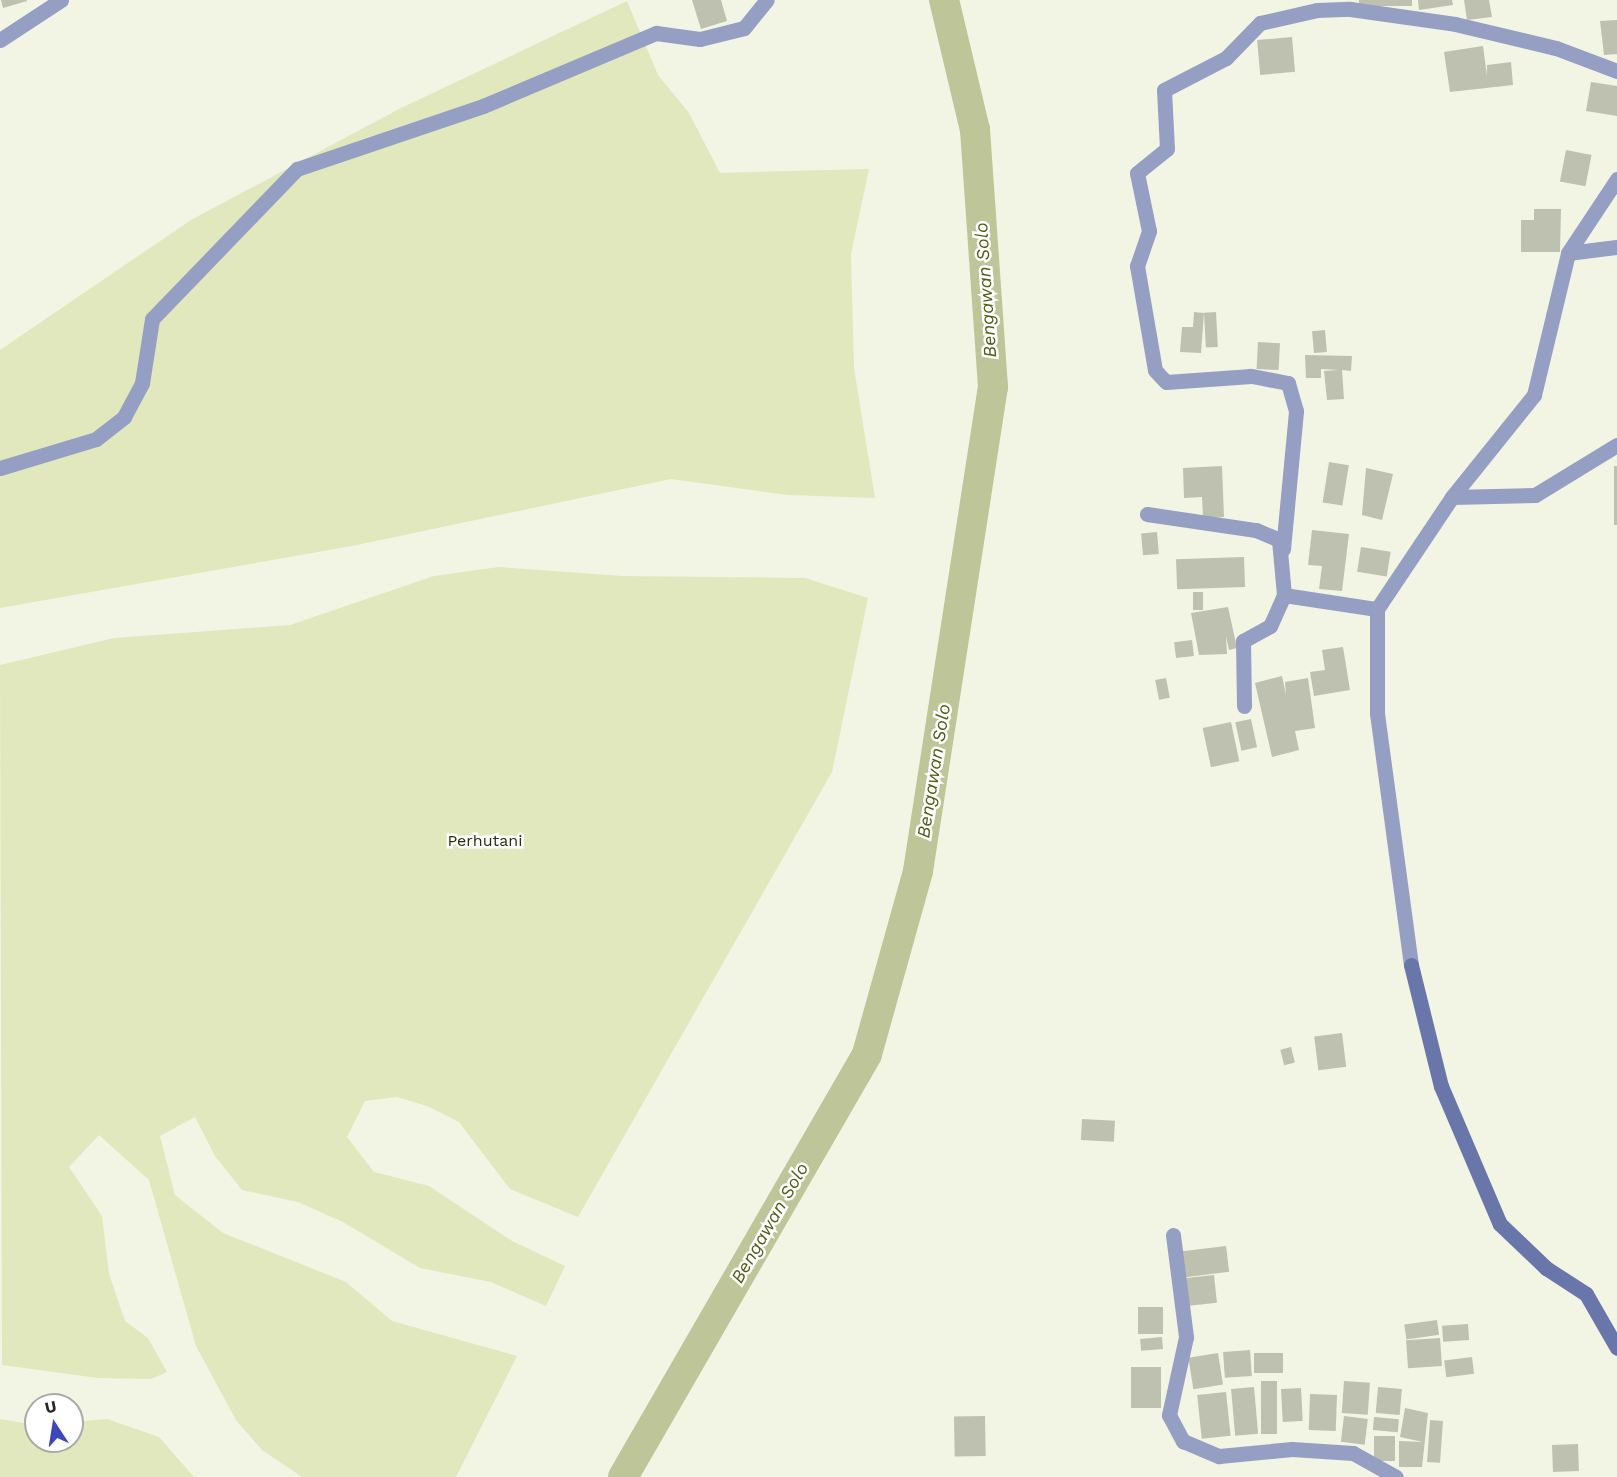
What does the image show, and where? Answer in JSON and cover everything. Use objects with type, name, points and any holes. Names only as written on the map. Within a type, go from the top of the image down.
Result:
[{"type":"main road","points":[[1411,965],[1441,1086],[1500,1224],[1546,1268],[1586,1294],[1617,1348]]},
{"type":"street","points":[[0,40],[61,0]]},
{"type":"street","points":[[0,468],[96,439],[124,417],[142,383],[152,319],[297,169],[483,106],[656,33],[700,39],[744,28],[767,0]]},
{"type":"street","points":[[1244,706],[1243,641],[1270,626],[1284,595],[1283,549],[1296,411],[1288,383],[1251,376],[1166,382],[1155,370],[1137,266],[1149,231],[1137,173],[1167,149],[1164,90],[1226,58],[1260,23],[1317,10],[1350,9],[1455,24],[1556,48],[1617,72]]},
{"type":"street","points":[[1411,965],[1377,713],[1377,609],[1452,497],[1534,395],[1568,253],[1617,179]]},
{"type":"street","points":[[1568,253],[1617,247]]},
{"type":"street","points":[[1452,497],[1535,495],[1617,445]]},
{"type":"street","points":[[1147,514],[1274,535],[1283,549]]},
{"type":"street","points":[[1284,595],[1377,609]]},
{"type":"street","points":[[1173,1235],[1186,1337],[1169,1415],[1183,1441],[1219,1456],[1292,1449],[1353,1453],[1396,1477]]},
{"type":"green space","points":[[627,1],[658,75],[689,113],[720,173],[869,169],[851,254],[854,368],[875,498],[787,495],[671,479],[352,546],[0,608],[0,350],[191,220],[399,109]]},
{"type":"green space","name":"Perhutani","points":[[499,567],[622,576],[805,578],[868,598],[832,772],[578,1217],[510,1189],[459,1122],[427,1106],[397,1097],[365,1101],[347,1137],[374,1172],[429,1186],[512,1241],[565,1266],[546,1306],[491,1282],[420,1268],[343,1222],[298,1202],[242,1190],[215,1156],[195,1117],[160,1136],[175,1195],[223,1233],[346,1282],[392,1321],[517,1356],[456,1477],[302,1477],[262,1450],[236,1420],[196,1346],[149,1180],[99,1135],[69,1167],[102,1216],[109,1274],[125,1321],[148,1338],[167,1372],[151,1379],[98,1378],[2,1365],[0,665],[114,638],[290,625],[434,576]]},
{"type":"green space","points":[[0,1419],[24,1423],[24,1453],[84,1453],[84,1421],[107,1419],[159,1437],[194,1477],[0,1477]]},
{"type":"building","points":[[1,0],[27,0],[27,1],[3,8]]},
{"type":"building","points":[[692,0],[721,0],[727,21],[701,29]]},
{"type":"building","points":[[1359,0],[1412,0],[1412,6],[1359,6]]},
{"type":"building","points":[[1418,0],[1452,0],[1453,5],[1419,10]]},
{"type":"building","points":[[1464,0],[1489,0],[1492,17],[1467,20]]},
{"type":"building","points":[[1617,20],[1617,54],[1604,55],[1600,21]]},
{"type":"building","points":[[1292,37],[1295,72],[1260,75],[1257,40]]},
{"type":"building","points":[[1483,46],[1487,76],[1487,65],[1511,62],[1513,85],[1450,92],[1444,52]]},
{"type":"building","points":[[1591,82],[1617,86],[1617,116],[1586,111]]},
{"type":"building","points":[[1566,150],[1592,155],[1585,186],[1560,181]]},
{"type":"building","points":[[1534,209],[1561,209],[1560,252],[1521,252],[1521,220],[1534,220]]},
{"type":"building","points":[[1194,312],[1204,313],[1201,353],[1180,352],[1182,327],[1193,327]]},
{"type":"building","points":[[1216,312],[1218,347],[1206,348],[1204,313]]},
{"type":"building","points":[[1325,330],[1327,352],[1314,353],[1312,331]]},
{"type":"building","points":[[1258,342],[1280,343],[1279,370],[1257,369]]},
{"type":"building","points":[[1305,355],[1352,356],[1351,371],[1342,370],[1344,399],[1327,400],[1324,371],[1338,370],[1321,369],[1321,378],[1306,378]]},
{"type":"building","points":[[1329,462],[1349,465],[1342,506],[1323,502]]},
{"type":"building","points":[[1222,466],[1224,517],[1203,518],[1202,497],[1184,498],[1183,468]]},
{"type":"building","points":[[1614,466],[1617,466],[1617,525],[1614,525]]},
{"type":"building","points":[[1366,468],[1393,474],[1382,520],[1362,515]]},
{"type":"building","points":[[1312,530],[1349,534],[1342,591],[1319,589],[1322,566],[1308,565]]},
{"type":"building","points":[[1157,532],[1159,554],[1143,555],[1141,533]]},
{"type":"building","points":[[1361,547],[1391,552],[1387,576],[1357,572]]},
{"type":"building","points":[[1244,557],[1245,587],[1177,589],[1176,559]]},
{"type":"building","points":[[1193,592],[1203,592],[1203,610],[1193,610]]},
{"type":"building","points":[[1228,607],[1237,648],[1229,650],[1226,636],[1227,654],[1199,655],[1191,613]]},
{"type":"building","points":[[1192,640],[1194,656],[1176,658],[1174,642]]},
{"type":"building","points":[[1343,647],[1350,690],[1314,696],[1310,672],[1325,670],[1322,650]]},
{"type":"building","points":[[1282,676],[1286,695],[1285,682],[1308,678],[1315,728],[1295,731],[1299,750],[1272,757],[1255,683]]},
{"type":"building","points":[[1166,678],[1170,698],[1159,700],[1155,680]]},
{"type":"building","points":[[1251,719],[1257,747],[1241,751],[1235,722]]},
{"type":"building","points":[[1231,722],[1239,761],[1211,767],[1203,728]]},
{"type":"building","points":[[1342,1033],[1346,1067],[1318,1070],[1314,1036]]},
{"type":"building","points":[[1291,1047],[1295,1063],[1284,1065],[1280,1050]]},
{"type":"building","points":[[1082,1119],[1115,1121],[1114,1142],[1081,1140]]},
{"type":"building","points":[[1226,1246],[1229,1272],[1185,1277],[1182,1251]]},
{"type":"building","points":[[1214,1275],[1217,1303],[1189,1306],[1186,1278]]},
{"type":"building","points":[[1138,1307],[1163,1307],[1163,1334],[1138,1334]]},
{"type":"building","points":[[1437,1320],[1439,1335],[1406,1339],[1404,1325]]},
{"type":"building","points":[[1468,1324],[1469,1340],[1443,1342],[1442,1326]]},
{"type":"building","points":[[1162,1337],[1163,1349],[1141,1351],[1140,1339]]},
{"type":"building","points":[[1440,1338],[1442,1366],[1408,1368],[1406,1340]]},
{"type":"building","points":[[1250,1350],[1252,1376],[1225,1378],[1223,1352]]},
{"type":"building","points":[[1218,1353],[1223,1385],[1193,1389],[1188,1358]]},
{"type":"building","points":[[1254,1353],[1283,1353],[1283,1373],[1254,1373]]},
{"type":"building","points":[[1472,1357],[1474,1374],[1446,1377],[1444,1360]]},
{"type":"building","points":[[1131,1367],[1161,1367],[1161,1408],[1131,1408]]},
{"type":"building","points":[[1261,1381],[1277,1381],[1277,1434],[1261,1434]]},
{"type":"building","points":[[1344,1381],[1370,1383],[1368,1415],[1342,1413]]},
{"type":"building","points":[[1254,1387],[1258,1434],[1235,1436],[1231,1389]]},
{"type":"building","points":[[1378,1387],[1402,1389],[1400,1415],[1376,1413]]},
{"type":"building","points":[[1301,1388],[1303,1421],[1283,1422],[1281,1389]]},
{"type":"building","points":[[1226,1392],[1231,1436],[1202,1439],[1197,1395]]},
{"type":"building","points":[[1310,1394],[1337,1395],[1336,1431],[1309,1430]]},
{"type":"building","points":[[1405,1408],[1428,1413],[1422,1467],[1399,1467],[1399,1441],[1423,1442],[1400,1437]]},
{"type":"building","points":[[985,1416],[986,1456],[955,1457],[954,1417]]},
{"type":"building","points":[[1344,1416],[1368,1419],[1365,1445],[1341,1442]]},
{"type":"building","points":[[1374,1417],[1399,1419],[1398,1432],[1373,1430]]},
{"type":"building","points":[[1430,1420],[1443,1421],[1440,1463],[1427,1462]]},
{"type":"building","points":[[1374,1436],[1395,1436],[1395,1461],[1374,1461]]},
{"type":"building","points":[[1578,1444],[1579,1471],[1553,1472],[1552,1445]]},
{"type":"waterway","name":"Bengawan Solo","points":[[623,1477],[867,1054],[918,871],[993,387],[975,130],[944,0]]}]
